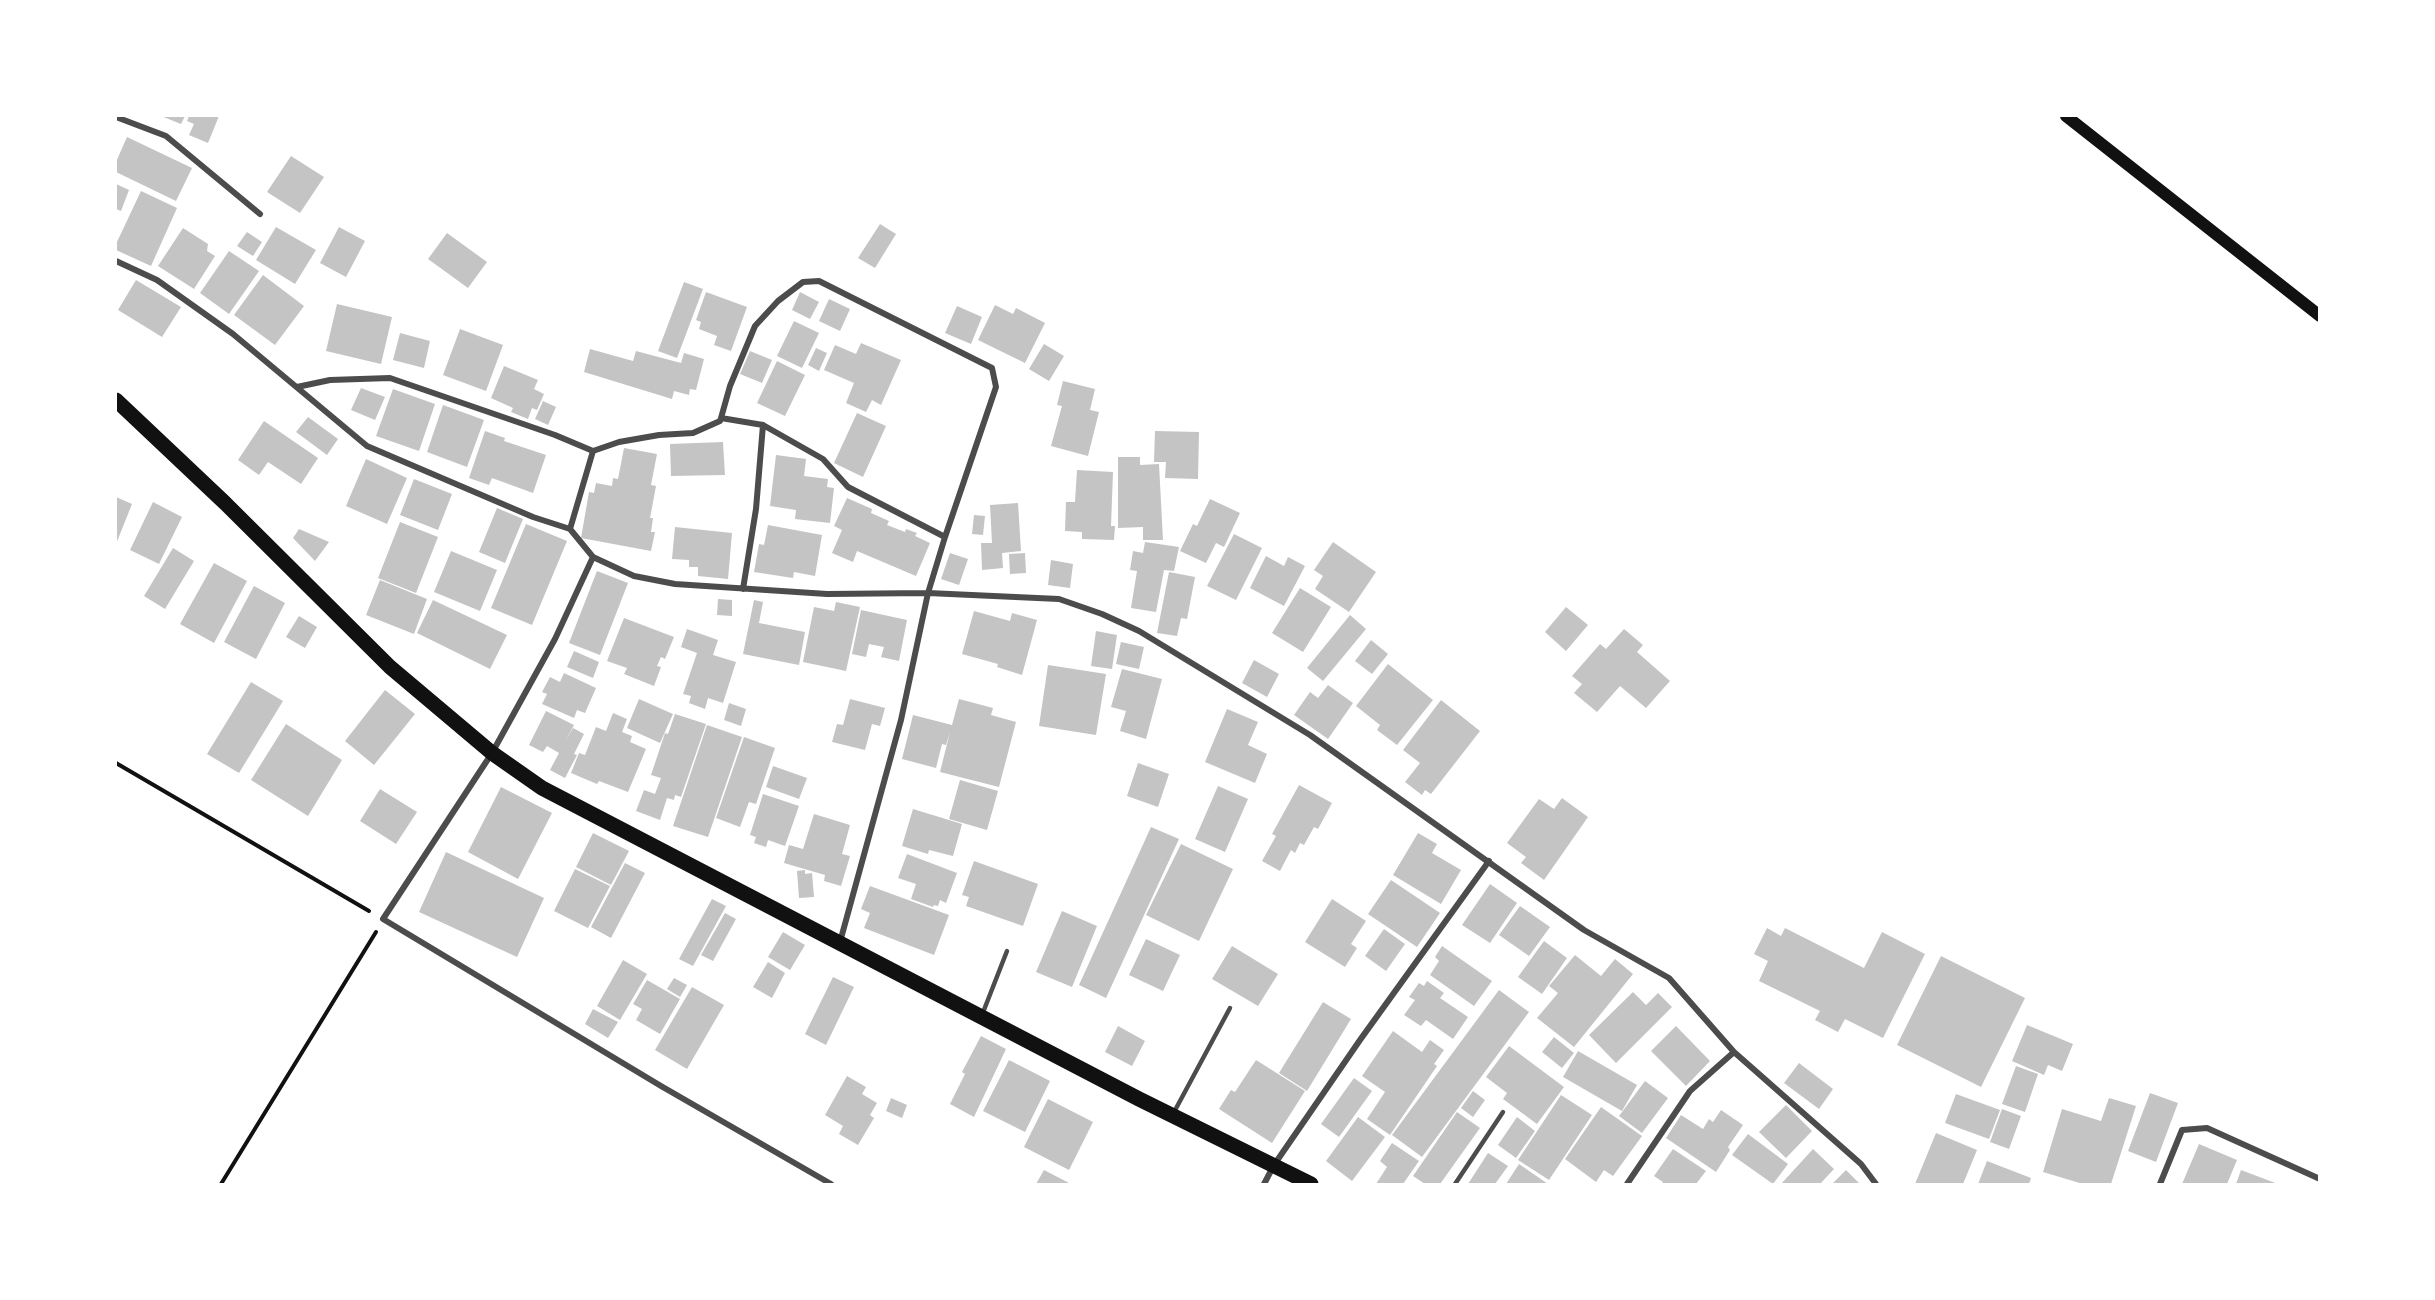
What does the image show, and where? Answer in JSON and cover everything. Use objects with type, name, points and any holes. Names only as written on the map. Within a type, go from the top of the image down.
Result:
[{"type":"main road","points":[[2066,116],[2319,315]]},
{"type":"main road","points":[[116,400],[225,503],[390,668],[492,753],[542,788],[1311,1185]]},
{"type":"street","points":[[116,117],[166,136],[260,214]]},
{"type":"street","points":[[116,261],[156,280],[233,334],[367,446],[533,517],[570,529],[593,557],[634,576],[675,584],[827,594],[928,593],[1059,599],[1102,614],[1139,631],[1310,735],[1584,930],[1669,978],[1734,1052],[1861,1164],[1876,1185]]},
{"type":"street","points":[[297,387],[330,380],[390,378],[555,435],[593,451],[619,442],[659,435],[693,433],[720,421],[730,386],[755,326],[778,301],[803,282],[819,281],[992,368],[996,387],[928,593],[901,720],[839,943]]},
{"type":"street","points":[[721,418],[763,425],[823,459],[848,487],[945,537]]},
{"type":"street","points":[[743,589],[756,509],[763,425]]},
{"type":"street","points":[[570,529],[593,451]]},
{"type":"street","points":[[593,557],[555,639],[492,753],[383,919],[831,1185]]},
{"type":"street","points":[[1264,1185],[1274,1165],[1360,1040],[1489,861]]},
{"type":"street","points":[[1627,1185],[1690,1091],[1734,1052]]},
{"type":"street","points":[[2160,1185],[2182,1130],[2207,1128],[2319,1179]]},
{"type":"lane","points":[[981,1016],[1007,951]]},
{"type":"lane","points":[[1172,1115],[1230,1008]]},
{"type":"lane","points":[[1455,1185],[1503,1112]]},
{"type":"path","points":[[116,763],[383,919],[221,1185]]},
{"type":"building","points":[[161,116],[185,116],[181,124]]},
{"type":"building","points":[[189,116],[219,116],[208,143],[189,135],[194,124],[187,121]]},
{"type":"building","points":[[127,137],[192,168],[176,201],[116,172],[116,162]]},
{"type":"building","points":[[291,156],[324,177],[300,213],[267,192]]},
{"type":"building","points":[[116,184],[129,190],[121,211],[116,209]]},
{"type":"building","points":[[141,191],[177,208],[151,266],[116,250],[116,244]]},
{"type":"building","points":[[880,224],[896,234],[875,268],[858,258]]},
{"type":"building","points":[[276,227],[316,250],[295,284],[256,260]]},
{"type":"building","points":[[339,227],[365,241],[346,277],[320,263]]},
{"type":"building","points":[[183,228],[208,244],[207,251],[215,256],[194,289],[158,266]]},
{"type":"building","points":[[247,232],[262,242],[253,256],[237,246]]},
{"type":"building","points":[[447,233],[487,262],[468,288],[428,259]]},
{"type":"building","points":[[229,251],[259,271],[229,314],[200,293]]},
{"type":"building","points":[[263,275],[304,306],[275,345],[234,315]]},
{"type":"building","points":[[136,280],[181,307],[162,337],[118,310]]},
{"type":"building","points":[[684,282],[703,289],[677,358],[658,351]]},
{"type":"building","points":[[706,292],[747,307],[731,351],[714,345],[717,336],[699,329],[701,322],[696,320]]},
{"type":"building","points":[[800,292],[819,302],[810,319],[792,310]]},
{"type":"building","points":[[829,299],[850,309],[840,331],[819,321]]},
{"type":"building","points":[[337,304],[392,317],[381,364],[326,351]]},
{"type":"building","points":[[995,305],[1013,314],[1016,308],[1045,323],[1025,363],[978,340]]},
{"type":"building","points":[[957,306],[982,317],[971,344],[945,333]]},
{"type":"building","points":[[794,321],[819,333],[802,368],[777,356]]},
{"type":"building","points":[[460,329],[503,345],[486,391],[443,375]]},
{"type":"building","points":[[400,333],[430,341],[424,368],[393,360]]},
{"type":"building","points":[[861,343],[901,360],[881,405],[872,400],[866,412],[846,403],[854,383],[824,370],[835,345],[856,354]]},
{"type":"building","points":[[1044,344],[1064,356],[1049,381],[1029,369]]},
{"type":"building","points":[[816,348],[827,353],[819,371],[808,365]]},
{"type":"building","points":[[590,349],[633,361],[636,351],[681,363],[684,353],[704,359],[696,390],[690,389],[689,395],[674,391],[672,399],[584,372]]},
{"type":"building","points":[[750,351],[772,360],[762,383],[740,374]]},
{"type":"building","points":[[777,361],[805,375],[785,416],[757,403]]},
{"type":"building","points":[[504,366],[538,380],[534,389],[544,394],[537,410],[532,408],[528,419],[511,412],[513,408],[491,398]]},
{"type":"building","points":[[1063,381],[1095,389],[1090,410],[1099,412],[1088,456],[1051,446],[1062,406],[1057,405]]},
{"type":"building","points":[[361,388],[385,397],[375,420],[351,410]]},
{"type":"building","points":[[393,389],[435,404],[419,451],[376,436]]},
{"type":"building","points":[[543,401],[556,407],[548,425],[535,419]]},
{"type":"building","points":[[443,405],[484,420],[467,467],[427,452]]},
{"type":"building","points":[[857,413],[886,426],[863,477],[834,463]]},
{"type":"building","points":[[308,417],[338,439],[327,455],[296,432]]},
{"type":"building","points":[[264,421],[318,458],[301,484],[268,462],[259,475],[238,460]]},
{"type":"building","points":[[485,431],[505,438],[504,441],[546,455],[533,493],[492,478],[489,485],[469,478]]},
{"type":"building","points":[[1155,431],[1199,432],[1198,479],[1165,478],[1166,462],[1154,462]]},
{"type":"building","points":[[723,442],[725,475],[671,476],[670,444]]},
{"type":"building","points":[[624,448],[657,454],[651,485],[656,486],[650,518],[653,518],[651,532],[655,532],[651,551],[581,538],[589,492],[594,493],[596,483],[612,486],[613,478],[618,479]]},
{"type":"building","points":[[776,455],[806,459],[804,476],[828,479],[827,487],[834,488],[830,523],[795,519],[796,510],[770,506]]},
{"type":"building","points":[[1118,457],[1140,457],[1140,465],[1159,464],[1163,540],[1143,540],[1143,527],[1118,528]]},
{"type":"building","points":[[366,459],[407,478],[387,524],[346,506]]},
{"type":"building","points":[[1077,470],[1113,472],[1111,526],[1115,526],[1114,540],[1082,539],[1082,532],[1065,531],[1066,502],[1075,502]]},
{"type":"building","points":[[414,479],[452,494],[438,530],[400,515]]},
{"type":"building","points":[[116,497],[132,504],[116,544]]},
{"type":"building","points":[[847,498],[872,509],[871,513],[889,521],[887,525],[905,532],[906,529],[917,533],[915,536],[930,543],[916,576],[857,551],[853,562],[832,553],[842,530],[834,526]]},
{"type":"building","points":[[1210,499],[1240,513],[1224,547],[1216,543],[1206,563],[1180,551],[1193,524],[1197,526]]},
{"type":"building","points":[[153,502],[182,517],[159,564],[130,550]]},
{"type":"building","points":[[1018,503],[1021,551],[1002,553],[1003,568],[982,570],[981,543],[992,543],[990,505]]},
{"type":"building","points":[[497,508],[523,519],[505,563],[479,552]]},
{"type":"building","points":[[974,515],[985,516],[983,535],[972,534]]},
{"type":"building","points":[[400,522],[438,537],[416,593],[378,578]]},
{"type":"building","points":[[526,524],[567,541],[532,625],[491,608]]},
{"type":"building","points":[[768,525],[822,535],[815,576],[794,572],[793,578],[754,572],[759,544],[764,545]]},
{"type":"building","points":[[675,527],[732,533],[728,579],[698,576],[698,567],[689,567],[689,560],[672,559]]},
{"type":"building","points":[[299,529],[329,542],[315,561],[293,538]]},
{"type":"building","points":[[1234,534],[1262,548],[1236,600],[1207,586]]},
{"type":"building","points":[[1145,542],[1179,547],[1174,571],[1164,570],[1156,612],[1131,608],[1137,571],[1130,570],[1133,551],[1143,553]]},
{"type":"building","points":[[1333,542],[1376,572],[1349,612],[1315,589],[1323,576],[1314,570]]},
{"type":"building","points":[[173,548],[194,561],[165,609],[144,596]]},
{"type":"building","points":[[451,551],[497,570],[480,611],[434,592]]},
{"type":"building","points":[[950,553],[968,559],[959,585],[941,579]]},
{"type":"building","points":[[1025,553],[1026,573],[1010,574],[1009,554]]},
{"type":"building","points":[[1266,556],[1284,566],[1288,557],[1305,566],[1284,606],[1250,588]]},
{"type":"building","points":[[1051,560],[1073,564],[1070,588],[1048,585]]},
{"type":"building","points":[[214,563],[247,581],[214,643],[180,624]]},
{"type":"building","points":[[597,571],[628,583],[600,655],[569,643]]},
{"type":"building","points":[[1169,572],[1195,577],[1187,619],[1181,618],[1177,636],[1157,633]]},
{"type":"building","points":[[380,580],[427,599],[414,634],[366,615]]},
{"type":"building","points":[[254,586],[285,603],[256,659],[224,642]]},
{"type":"building","points":[[1300,588],[1331,607],[1303,652],[1272,633]]},
{"type":"building","points":[[718,599],[732,600],[732,616],[717,615]]},
{"type":"building","points":[[433,600],[507,635],[490,669],[417,633]]},
{"type":"building","points":[[754,600],[763,602],[759,623],[805,632],[799,665],[743,654]]},
{"type":"building","points":[[836,602],[860,607],[846,671],[803,662],[814,607],[834,611]]},
{"type":"building","points":[[1566,607],[1588,625],[1566,651],[1545,632]]},
{"type":"building","points":[[861,610],[907,620],[899,661],[881,657],[884,647],[869,644],[866,657],[852,654]]},
{"type":"building","points":[[974,611],[1010,621],[1012,613],[1037,620],[1022,675],[997,667],[998,664],[962,654]]},
{"type":"building","points":[[1350,615],[1366,629],[1323,681],[1307,668]]},
{"type":"building","points":[[299,616],[317,627],[305,648],[286,637]]},
{"type":"building","points":[[624,618],[674,637],[665,659],[661,657],[657,666],[661,667],[654,686],[624,674],[627,668],[607,661]]},
{"type":"building","points":[[687,629],[718,640],[713,655],[736,662],[723,703],[708,698],[705,709],[689,703],[691,696],[683,694],[697,653],[681,647]]},
{"type":"building","points":[[1624,629],[1643,645],[1637,652],[1670,681],[1646,708],[1620,686],[1597,712],[1574,693],[1582,684],[1572,676],[1600,644],[1606,649]]},
{"type":"building","points":[[1096,631],[1117,635],[1112,669],[1091,666]]},
{"type":"building","points":[[1371,640],[1388,654],[1372,674],[1355,661]]},
{"type":"building","points":[[1121,642],[1144,647],[1139,669],[1116,664]]},
{"type":"building","points":[[574,651],[599,662],[593,678],[567,667]]},
{"type":"building","points":[[1254,660],[1279,674],[1267,697],[1242,683]]},
{"type":"building","points":[[1388,664],[1433,700],[1397,745],[1377,730],[1380,725],[1356,706]]},
{"type":"building","points":[[1048,665],[1106,674],[1096,735],[1039,726]]},
{"type":"building","points":[[1122,669],[1162,679],[1146,739],[1120,731],[1126,711],[1111,707]]},
{"type":"building","points":[[564,673],[596,688],[585,713],[577,710],[574,718],[542,704],[547,694],[542,692],[550,677],[560,682]]},
{"type":"building","points":[[251,682],[283,701],[239,773],[207,754]]},
{"type":"building","points":[[1328,685],[1353,703],[1328,739],[1294,715],[1310,692],[1318,698]]},
{"type":"building","points":[[385,690],[415,714],[374,765],[345,741]]},
{"type":"building","points":[[639,699],[673,714],[660,743],[627,728]]},
{"type":"building","points":[[850,699],[885,708],[880,726],[872,724],[865,750],[832,742],[837,724],[843,725]]},
{"type":"building","points":[[959,699],[993,708],[991,715],[1016,722],[999,787],[940,772],[950,732],[946,745],[942,744],[936,768],[902,759],[913,715],[952,725]]},
{"type":"building","points":[[1441,700],[1480,731],[1431,794],[1425,790],[1422,795],[1405,782],[1420,763],[1403,750]]},
{"type":"building","points":[[729,703],[746,709],[741,726],[724,720]]},
{"type":"building","points":[[1227,709],[1258,722],[1248,745],[1267,754],[1255,783],[1205,762]]},
{"type":"building","points":[[546,711],[574,725],[565,742],[573,728],[584,734],[574,754],[577,755],[565,778],[550,770],[559,753],[547,746],[543,752],[529,745]]},
{"type":"building","points":[[613,713],[627,719],[622,732],[632,736],[630,742],[646,749],[628,792],[599,781],[597,784],[571,773],[579,753],[585,755],[596,727],[606,731]]},
{"type":"building","points":[[675,714],[706,724],[681,797],[675,795],[674,800],[667,798],[660,820],[636,811],[644,790],[655,794],[661,778],[651,775],[665,733],[668,734]]},
{"type":"building","points":[[286,724],[342,760],[308,816],[251,780]]},
{"type":"building","points":[[707,725],[742,737],[708,837],[673,826]]},
{"type":"building","points":[[744,737],[775,748],[756,804],[749,802],[740,827],[716,818]]},
{"type":"building","points":[[1138,763],[1169,774],[1158,807],[1127,796]]},
{"type":"building","points":[[773,766],[807,778],[799,799],[766,787]]},
{"type":"building","points":[[960,780],[998,791],[987,830],[949,819]]},
{"type":"building","points":[[1299,785],[1332,803],[1318,829],[1314,827],[1304,845],[1300,843],[1295,853],[1291,850],[1280,871],[1262,861],[1276,836],[1272,834]]},
{"type":"building","points":[[1218,786],[1248,799],[1225,852],[1195,839]]},
{"type":"building","points":[[501,787],[552,813],[518,879],[468,852]]},
{"type":"building","points":[[380,789],[417,812],[396,844],[360,821]]},
{"type":"building","points":[[763,794],[799,806],[785,846],[768,840],[766,847],[754,843],[756,837],[750,835]]},
{"type":"building","points":[[1562,798],[1588,817],[1544,880],[1521,863],[1526,857],[1507,843],[1539,799],[1554,809]]},
{"type":"building","points":[[913,809],[962,824],[953,856],[929,850],[928,854],[902,846]]},
{"type":"building","points":[[814,814],[850,825],[842,854],[850,856],[841,886],[824,881],[825,875],[784,863],[789,845],[803,849]]},
{"type":"building","points":[[1151,827],[1179,839],[1106,998],[1079,985]]},
{"type":"building","points":[[593,833],[629,851],[611,885],[576,867]]},
{"type":"building","points":[[1418,833],[1437,844],[1432,853],[1461,870],[1441,904],[1393,875]]},
{"type":"building","points":[[1181,844],[1233,869],[1199,941],[1146,915]]},
{"type":"building","points":[[446,852],[544,898],[517,957],[419,912]]},
{"type":"building","points":[[907,854],[957,873],[946,903],[940,900],[938,906],[933,907],[911,899],[916,884],[898,878]]},
{"type":"building","points":[[974,861],[1038,884],[1023,926],[966,906],[969,897],[962,895]]},
{"type":"building","points":[[625,863],[645,873],[611,938],[591,927]]},
{"type":"building","points":[[575,869],[610,886],[588,928],[554,911]]},
{"type":"building","points":[[805,870],[805,874],[812,873],[814,897],[799,898],[797,871]]},
{"type":"building","points":[[1391,880],[1440,913],[1417,947],[1368,914]]},
{"type":"building","points":[[1490,884],[1517,903],[1490,943],[1462,925]]},
{"type":"building","points":[[870,886],[949,915],[934,955],[864,928],[870,913],[861,909]]},
{"type":"building","points":[[712,899],[726,906],[693,966],[679,959]]},
{"type":"building","points":[[1332,899],[1366,921],[1351,944],[1357,948],[1345,967],[1305,942]]},
{"type":"building","points":[[1520,906],[1550,927],[1529,956],[1499,935]]},
{"type":"building","points":[[1062,911],[1097,926],[1072,987],[1036,972]]},
{"type":"building","points":[[725,913],[736,919],[713,961],[701,955]]},
{"type":"building","points":[[1767,928],[1781,936],[1785,928],[1864,968],[1882,932],[1925,954],[1883,1038],[1845,1019],[1838,1032],[1815,1020],[1820,1011],[1759,981],[1768,961],[1754,954]]},
{"type":"building","points":[[1384,929],[1405,944],[1386,971],[1365,956]]},
{"type":"building","points":[[783,932],[805,945],[790,970],[768,957]]},
{"type":"building","points":[[1146,939],[1180,955],[1163,991],[1129,975]]},
{"type":"building","points":[[1544,941],[1567,958],[1542,994],[1518,977]]},
{"type":"building","points":[[1232,946],[1278,974],[1258,1006],[1212,979]]},
{"type":"building","points":[[1442,946],[1492,981],[1474,1006],[1430,975],[1439,961],[1435,957]]},
{"type":"building","points":[[1575,955],[1601,976],[1615,959],[1633,974],[1574,1047],[1537,1018],[1558,993],[1549,986]]},
{"type":"building","points":[[1941,956],[2025,998],[1981,1087],[1897,1045]]},
{"type":"building","points":[[623,960],[647,974],[620,1020],[597,1006]]},
{"type":"building","points":[[768,962],[785,973],[772,998],[753,987]]},
{"type":"building","points":[[833,977],[854,987],[826,1045],[805,1034]]},
{"type":"building","points":[[674,978],[687,985],[680,997],[667,989]]},
{"type":"building","points":[[647,980],[680,999],[660,1034],[636,1020],[642,1009],[633,1004]]},
{"type":"building","points":[[1427,981],[1444,993],[1440,998],[1468,1017],[1453,1039],[1426,1020],[1421,1026],[1404,1015],[1415,1000],[1409,997],[1419,983],[1424,986]]},
{"type":"building","points":[[692,987],[724,1005],[687,1069],[655,1050]]},
{"type":"building","points":[[1499,990],[1529,1012],[1422,1157],[1392,1135]]},
{"type":"building","points":[[1633,992],[1646,1005],[1658,993],[1672,1007],[1616,1063],[1589,1035]]},
{"type":"building","points":[[1323,1002],[1351,1019],[1307,1091],[1279,1073]]},
{"type":"building","points":[[593,1009],[618,1022],[608,1038],[585,1024]]},
{"type":"building","points":[[2027,1025],[2073,1044],[2062,1071],[2048,1065],[2044,1075],[2012,1061]]},
{"type":"building","points":[[1118,1026],[1145,1041],[1132,1066],[1105,1052]]},
{"type":"building","points":[[1676,1026],[1710,1061],[1686,1086],[1651,1051]]},
{"type":"building","points":[[1393,1031],[1422,1052],[1430,1040],[1444,1050],[1434,1064],[1437,1066],[1390,1135],[1367,1119],[1385,1092],[1362,1076]]},
{"type":"building","points":[[981,1036],[1006,1049],[974,1117],[950,1104],[965,1074],[962,1072]]},
{"type":"building","points":[[1554,1037],[1574,1053],[1562,1068],[1542,1052]]},
{"type":"building","points":[[1509,1046],[1564,1087],[1537,1124],[1503,1099],[1507,1093],[1486,1077]]},
{"type":"building","points":[[1578,1051],[1637,1085],[1622,1111],[1563,1077]]},
{"type":"building","points":[[1009,1060],[1050,1081],[1025,1132],[983,1111]]},
{"type":"building","points":[[1256,1060],[1305,1091],[1272,1143],[1219,1109],[1231,1090],[1235,1092]]},
{"type":"building","points":[[1799,1063],[1833,1089],[1819,1109],[1784,1083]]},
{"type":"building","points":[[2016,1066],[2038,1074],[2025,1112],[2002,1104]]},
{"type":"building","points":[[847,1076],[866,1087],[862,1094],[877,1103],[870,1115],[874,1118],[858,1145],[839,1134],[843,1126],[825,1115]]},
{"type":"building","points":[[1354,1078],[1372,1091],[1339,1137],[1321,1124]]},
{"type":"building","points":[[1645,1081],[1668,1098],[1642,1133],[1619,1116]]},
{"type":"building","points":[[1473,1091],[1485,1100],[1473,1117],[1461,1108]]},
{"type":"building","points":[[2150,1093],[2178,1103],[2156,1162],[2128,1151]]},
{"type":"building","points":[[1956,1094],[2000,1110],[1989,1139],[1945,1123]]},
{"type":"building","points":[[1561,1095],[1592,1115],[1549,1180],[1518,1160]]},
{"type":"building","points":[[891,1098],[907,1105],[902,1118],[886,1111]]},
{"type":"building","points":[[2109,1098],[2136,1106],[2111,1184],[2083,1184],[2043,1172],[2062,1109],[2101,1121]]},
{"type":"building","points":[[1048,1099],[1093,1122],[1069,1170],[1024,1147]]},
{"type":"building","points":[[1786,1105],[1812,1131],[1786,1158],[1759,1132]]},
{"type":"building","points":[[1601,1107],[1642,1136],[1613,1176],[1604,1170],[1596,1182],[1565,1159]]},
{"type":"building","points":[[2002,1109],[2021,1116],[2009,1149],[1990,1142]]},
{"type":"building","points":[[1721,1110],[1743,1125],[1728,1147],[1730,1150],[1716,1172],[1666,1138],[1681,1115],[1703,1129],[1709,1119],[1713,1122]]},
{"type":"building","points":[[1457,1112],[1480,1128],[1440,1184],[1425,1184],[1413,1176]]},
{"type":"building","points":[[1358,1117],[1385,1137],[1352,1181],[1326,1161]]},
{"type":"building","points":[[1517,1117],[1535,1131],[1516,1158],[1498,1145]]},
{"type":"building","points":[[1936,1133],[1977,1150],[1963,1184],[1915,1184]]},
{"type":"building","points":[[1748,1134],[1788,1164],[1773,1184],[1732,1155]]},
{"type":"building","points":[[1392,1143],[1419,1161],[1403,1184],[1376,1184],[1387,1167],[1380,1161]]},
{"type":"building","points":[[2199,1144],[2237,1160],[2227,1184],[2182,1184]]},
{"type":"building","points":[[1673,1149],[1706,1171],[1696,1184],[1661,1184],[1663,1182],[1654,1176]]},
{"type":"building","points":[[1813,1149],[1834,1169],[1820,1184],[1781,1184]]},
{"type":"building","points":[[1488,1153],[1508,1166],[1495,1184],[1468,1184]]},
{"type":"building","points":[[1987,1161],[2031,1178],[2029,1184],[1978,1184]]},
{"type":"building","points":[[1519,1164],[1548,1184],[1506,1184]]},
{"type":"building","points":[[1044,1170],[1071,1184],[1036,1184]]},
{"type":"building","points":[[1846,1170],[1860,1184],[1832,1184]]},
{"type":"building","points":[[2241,1170],[2278,1184],[2236,1184]]}]
